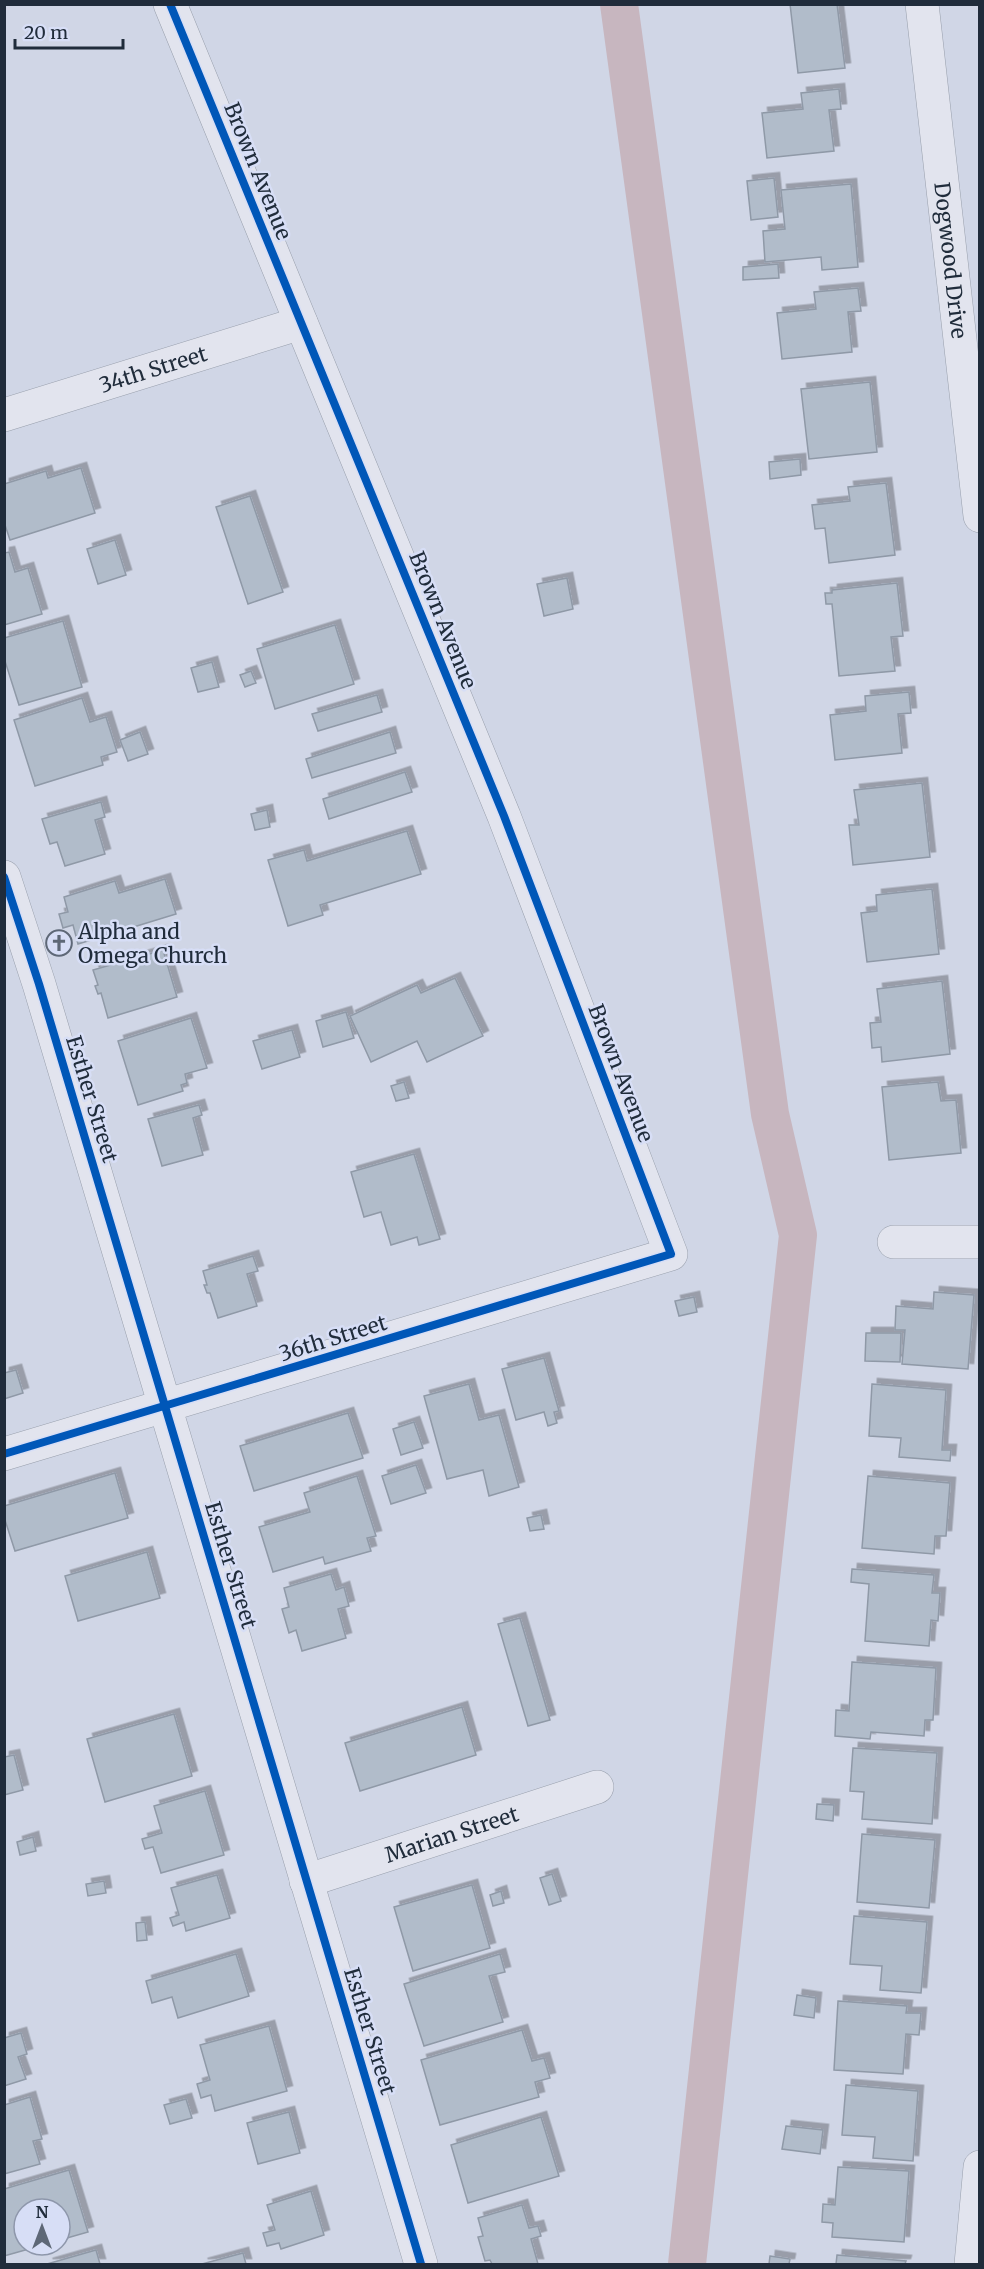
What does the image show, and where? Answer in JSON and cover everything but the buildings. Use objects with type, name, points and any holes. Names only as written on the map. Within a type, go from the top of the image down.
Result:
[{"type":"street","name":"Brown Avenue","points":[[170,4],[504,816],[671,1254]]},
{"type":"street","name":"Dogwood Drive","points":[[922,4],[980,516]]},
{"type":"street","name":"34th Street","points":[[4,415],[302,323]]},
{"type":"street","name":"Esther Street","points":[[4,877],[39,984],[421,2265]]},
{"type":"street","points":[[894,1242],[980,1242]]},
{"type":"street","name":"36th Street","points":[[4,1454],[165,1408],[671,1254]]},
{"type":"street","name":"Marian Street","points":[[306,1881],[597,1787]]},
{"type":"street","points":[[971,2265],[980,2167]]},
{"type":"waterway","points":[[619,4],[770,1114],[798,1235],[687,2264]]},
{"type":"cycle path","points":[[4,1454],[671,1254],[504,816],[170,4]]},
{"type":"cycle path","points":[[4,877],[39,984],[421,2264]]},
{"type":"place","name":"Alpha and Omega Church","points":[[59,943]]}]
